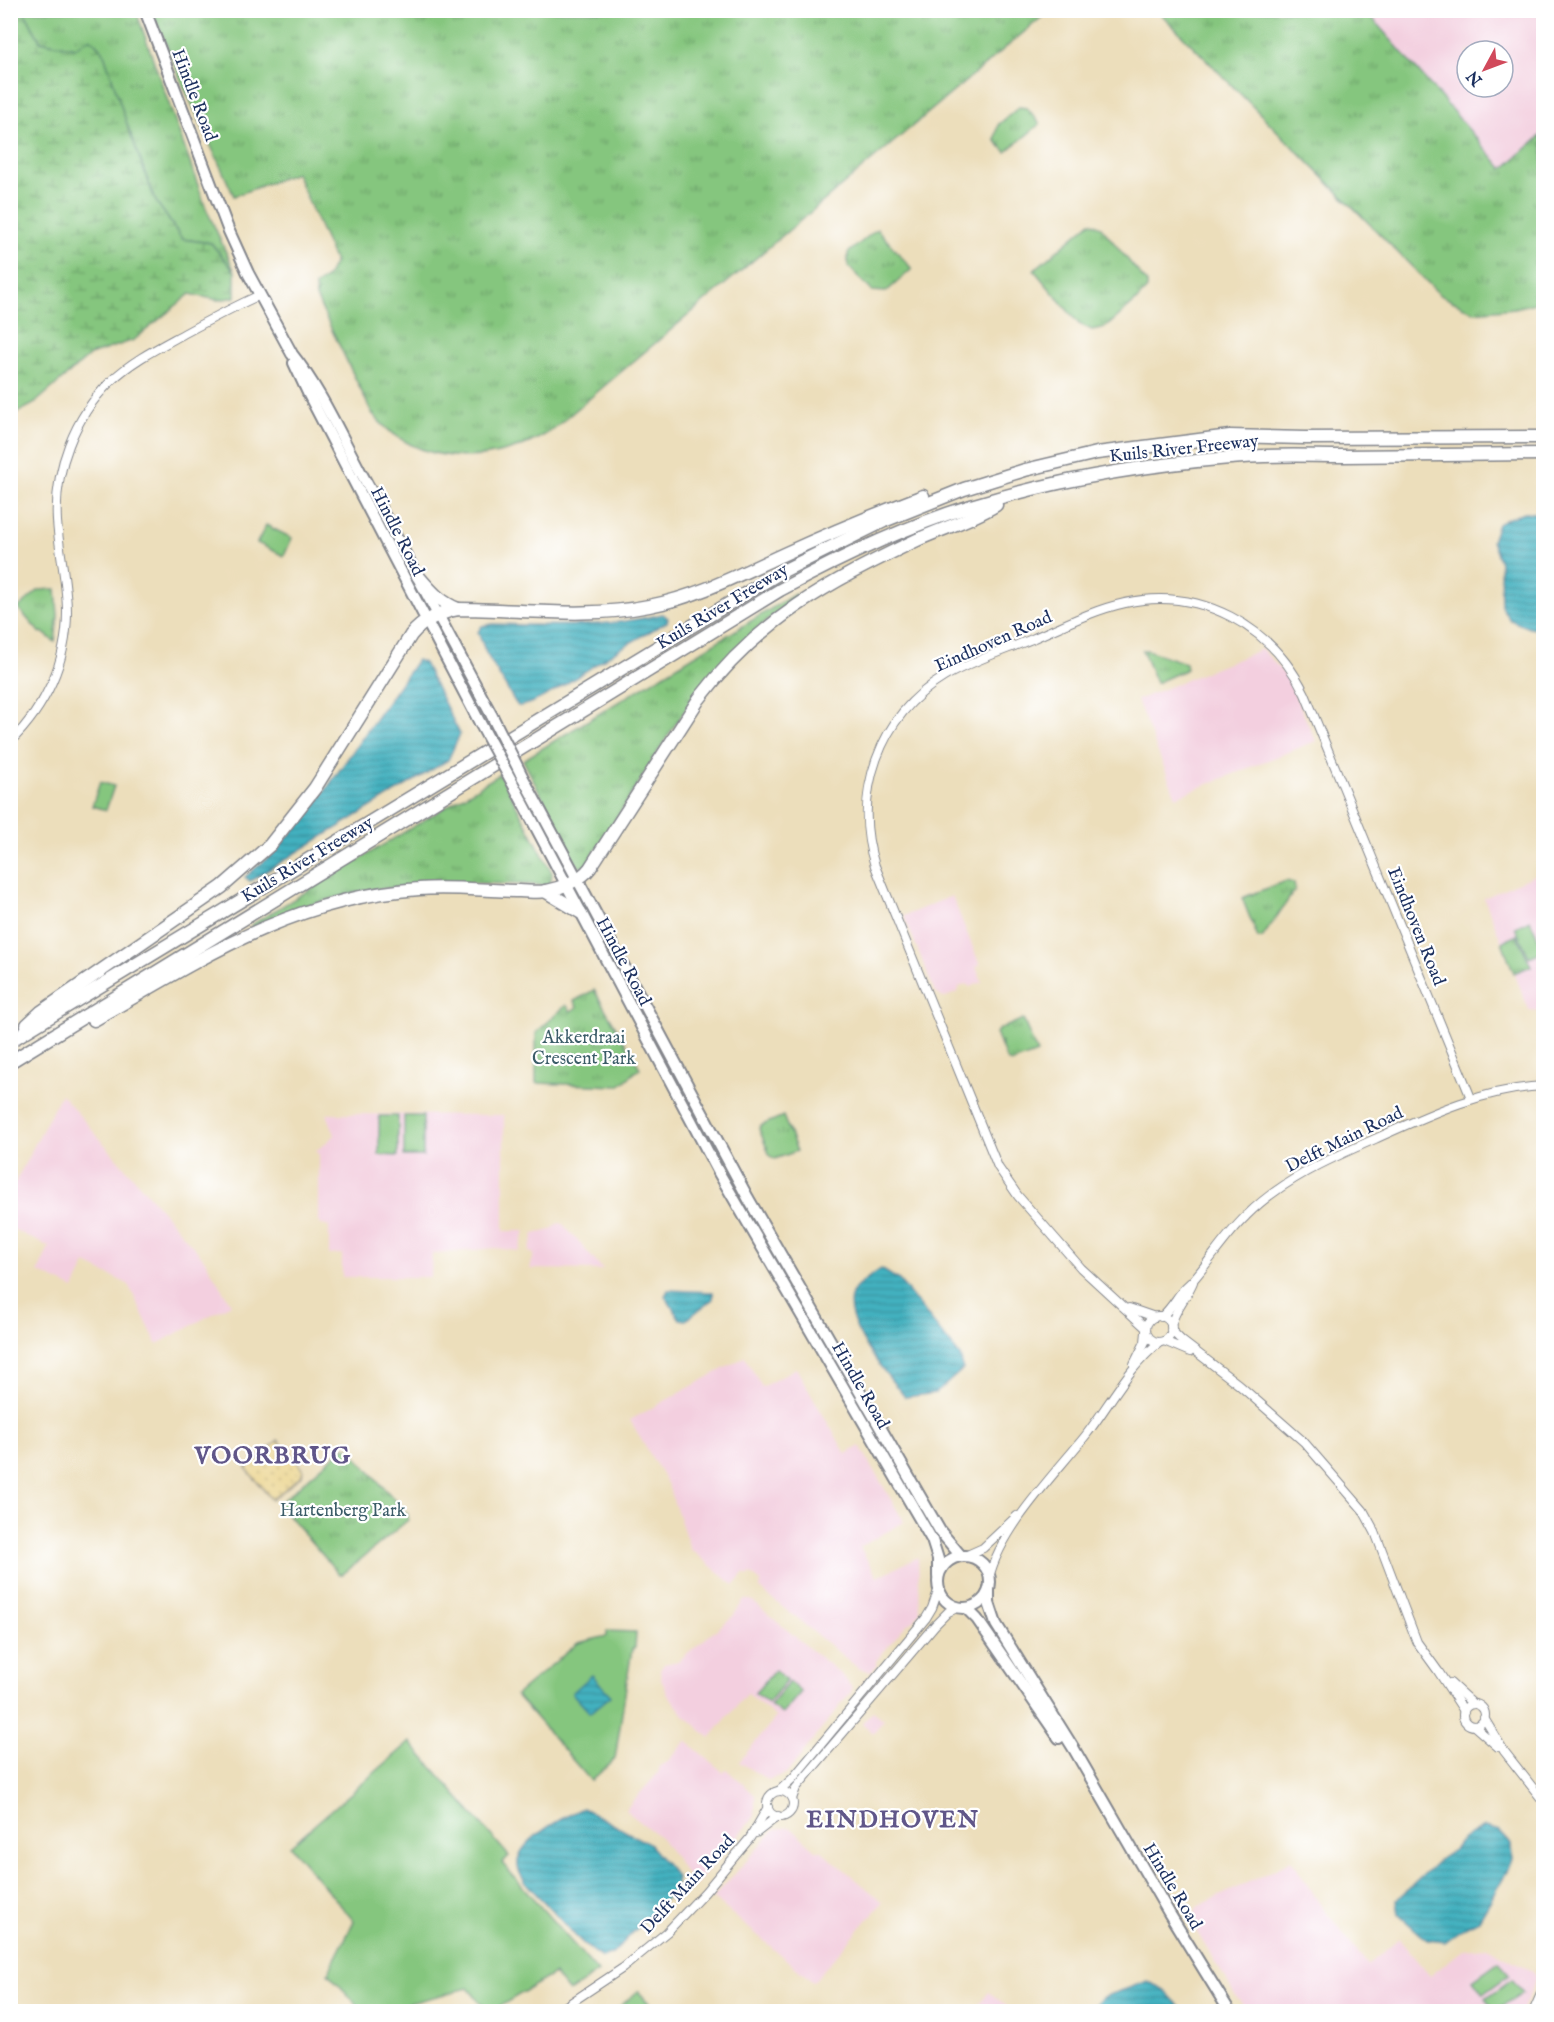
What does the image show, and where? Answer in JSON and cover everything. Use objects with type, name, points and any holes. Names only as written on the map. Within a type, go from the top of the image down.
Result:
[{"type":"highway","name":"Kuils River Freeway","points":[[10,1041],[781,572],[884,521],[964,489],[1025,470],[1097,453],[1230,435],[1305,438],[1544,437]]},
{"type":"highway","name":"Kuils River Freeway","points":[[10,1062],[780,590],[879,541],[962,509],[1010,496],[1150,466],[1232,457],[1544,454]]},
{"type":"highway","points":[[10,1041],[41,1012],[222,887],[270,845],[315,788],[411,635],[417,628],[438,615],[458,609],[580,614],[622,611],[667,602],[716,586],[887,510],[936,492],[964,489]]},
{"type":"highway","points":[[32,1049],[74,1032],[238,939],[317,907],[368,895],[421,889],[545,891],[577,879],[590,868],[699,699],[749,642],[785,613],[847,574],[990,508],[1010,496]]},
{"type":"highway","points":[[418,576],[437,597],[458,609]]},
{"type":"highway","points":[[545,891],[580,912]]},
{"type":"main road","name":"Hindle Road","points":[[145,10],[228,229],[260,295],[292,354],[303,367],[316,390],[492,716],[517,779],[565,884],[719,1173],[932,1540],[938,1558],[939,1576]]},
{"type":"main road","name":"Hindle Road","points":[[292,354],[297,371],[308,393],[480,723],[517,779],[577,879],[748,1198],[940,1531],[963,1556]]},
{"type":"main road","points":[[972,1557],[983,1565],[989,1583],[980,1602],[962,1607],[946,1600],[939,1588],[939,1576],[945,1564],[952,1558],[972,1557]]},
{"type":"main road","name":"Hindle Road","points":[[989,1583],[989,1603],[996,1624],[1074,1749],[1230,2012]]},
{"type":"main road","name":"Hindle Road","points":[[962,1607],[977,1620],[1040,1712],[1088,1776]]},
{"type":"street","points":[[10,742],[29,721],[46,695],[64,646],[67,600],[57,523],[57,503],[61,470],[79,423],[109,383],[135,361],[260,295]]},
{"type":"street","name":"Eindhoven Road","points":[[1146,1330],[1125,1307],[1081,1268],[1018,1196],[998,1167],[872,857],[866,825],[867,802],[870,777],[878,752],[893,724],[908,706],[943,677],[964,666],[1095,613],[1133,602],[1160,599],[1198,604],[1232,617],[1253,629],[1281,655],[1305,694],[1471,1098]]},
{"type":"street","name":"Delft Main Road","points":[[1158,1317],[1194,1280],[1232,1230],[1266,1198],[1287,1183],[1346,1152],[1471,1098],[1508,1089],[1544,1086]]},
{"type":"street","name":"Delft Main Road","points":[[1171,1328],[1175,1312],[1189,1292],[1194,1280]]},
{"type":"street","name":"Eindhoven Road","points":[[1125,1307],[1158,1317]]},
{"type":"street","points":[[1126,1379],[1145,1342],[1149,1321],[1158,1317],[1167,1320],[1171,1328],[1199,1356],[1238,1384],[1304,1442],[1363,1510],[1372,1526],[1417,1642],[1464,1712],[1465,1721],[1504,1751]]},
{"type":"street","points":[[963,1556],[983,1548],[1025,1509],[1087,1434],[1126,1379],[1162,1341],[1168,1338],[1171,1328]]},
{"type":"street","points":[[1146,1330],[1151,1340],[1162,1341],[1199,1356]]},
{"type":"street","points":[[989,1583],[995,1558],[1025,1509]]},
{"type":"street","points":[[939,1588],[926,1618],[794,1778],[770,1796],[768,1807],[772,1813],[778,1816],[786,1815],[790,1811],[796,1788],[935,1625],[948,1612],[962,1607]]},
{"type":"street","points":[[1438,1671],[1473,1704],[1482,1708],[1484,1718],[1504,1751],[1544,1802]]},
{"type":"street","points":[[1464,1712],[1467,1706],[1473,1704]]},
{"type":"street","points":[[1474,1726],[1484,1718]]},
{"type":"street","points":[[779,1791],[788,1794],[792,1799]]},
{"type":"street","name":"Delft Main Road","points":[[557,2012],[624,1968],[650,1947],[686,1912],[750,1838],[768,1807]]},
{"type":"street","name":"Delft Main Road","points":[[750,1838],[778,1816]]},
{"type":"street","points":[[1533,2012],[1544,1987]]},
{"type":"shaded area","points":[[1366,11],[1543,11],[1543,134],[1503,169]]},
{"type":"shaded area","points":[[1262,649],[1286,676],[1316,741],[1176,797],[1137,700]]},
{"type":"shaded area","points":[[1543,871],[1543,1011],[1529,1010],[1484,898]]},
{"type":"shaded area","points":[[952,896],[980,965],[976,967],[982,982],[970,987],[967,984],[959,987],[958,992],[943,998],[935,992],[904,916]]},
{"type":"shaded area","points":[[61,1094],[204,1259],[231,1304],[157,1344],[128,1284],[86,1264],[74,1289],[38,1272],[49,1247],[11,1228],[11,1190]]},
{"type":"shaded area","points":[[327,1114],[504,1115],[504,1231],[525,1231],[519,1251],[495,1248],[432,1254],[431,1277],[342,1277],[342,1254],[329,1255],[329,1226],[321,1225],[319,1221],[319,1155],[316,1151],[335,1135]]},
{"type":"shaded area","points":[[559,1223],[563,1224],[603,1270],[530,1269],[534,1254],[529,1252],[534,1234],[551,1230]]},
{"type":"shaded area","points":[[745,1357],[762,1387],[796,1368],[846,1454],[860,1446],[904,1522],[860,1547],[877,1577],[918,1557],[920,1612],[876,1661],[876,1666],[871,1671],[859,1669],[760,1589],[761,1582],[751,1574],[748,1576],[744,1573],[734,1585],[690,1549],[668,1485],[630,1420]]},
{"type":"shaded area","points":[[744,1600],[751,1600],[844,1677],[852,1688],[787,1773],[768,1780],[739,1762],[776,1717],[747,1693],[710,1738],[684,1715],[667,1693],[661,1679],[660,1670],[664,1664],[678,1661],[733,1616]]},
{"type":"shaded area","points":[[873,1711],[884,1720],[873,1733],[862,1723]]},
{"type":"shaded area","points":[[686,1741],[723,1772],[726,1769],[755,1795],[755,1816],[695,1886],[661,1838],[625,1810],[658,1773],[660,1766],[666,1763]]},
{"type":"shaded area","points":[[790,1827],[883,1902],[813,1982],[713,1898],[775,1829]]},
{"type":"shaded area","points":[[1291,1860],[1322,1907],[1368,1965],[1399,1939],[1430,1976],[1464,1949],[1487,1947],[1532,1971],[1537,1978],[1522,2011],[1247,2011],[1192,1924],[1197,1907]]},
{"type":"shaded area","points":[[989,1992],[1004,2004],[1012,2011],[974,2011]]},
{"type":"green space","points":[[10,11],[24,11],[40,41],[75,48],[90,38],[103,51],[155,200],[182,239],[211,243],[235,272],[235,297],[218,300],[190,294],[134,340],[90,355],[34,404],[11,416]]},
{"type":"green space","points":[[24,11],[136,11],[206,208],[235,272],[211,243],[182,239],[155,200],[128,127],[75,48],[40,41]]},
{"type":"green space","points":[[152,11],[1049,11],[551,431],[529,443],[506,451],[481,456],[457,456],[433,453],[411,444],[390,431],[372,413],[316,297],[315,286],[327,277],[335,262],[296,173],[234,196]]},
{"type":"green space","points":[[1158,11],[1366,11],[1503,169],[1543,134],[1543,301],[1515,308],[1474,312],[1440,295]]},
{"type":"green space","points":[[1019,107],[1027,108],[1040,124],[1006,152],[995,140],[998,125]]},
{"type":"green space","points":[[1091,222],[1101,227],[1147,283],[1147,289],[1135,302],[1106,327],[1092,330],[1079,324],[1034,270]]},
{"type":"green space","points":[[877,229],[912,269],[886,292],[872,291],[848,266],[848,253]]},
{"type":"green space","points":[[266,525],[292,538],[284,556],[257,543]]},
{"type":"green space","points":[[56,589],[58,616],[55,642],[42,632],[40,633],[18,608],[39,590]]},
{"type":"green space","points":[[795,594],[798,598],[748,637],[707,680],[673,728],[585,867],[578,867],[523,760]]},
{"type":"green space","points":[[1142,650],[1186,663],[1187,669],[1156,683]]},
{"type":"green space","points":[[500,774],[552,873],[551,881],[547,885],[447,882],[362,891],[304,906],[252,928],[251,925]]},
{"type":"green space","points":[[100,782],[114,786],[106,810],[92,806]]},
{"type":"green space","points":[[1286,881],[1294,883],[1295,890],[1262,938],[1258,938],[1242,898]]},
{"type":"green space","points":[[1530,920],[1544,951],[1529,957],[1515,927]]},
{"type":"green space","points":[[1517,935],[1531,966],[1514,973],[1502,942]]},
{"type":"green space","name":"Akkerdraai Crescent Park","points":[[594,990],[640,1068],[619,1086],[536,1083],[536,1033],[566,1005],[571,1011],[577,1007],[574,1001]]},
{"type":"green space","points":[[1023,1019],[1037,1053],[1011,1063],[1006,1059],[996,1033]]},
{"type":"green space","points":[[379,1116],[398,1116],[398,1156],[379,1155]]},
{"type":"green space","points":[[404,1116],[423,1116],[423,1156],[404,1156]]},
{"type":"green space","points":[[783,1116],[797,1151],[775,1159],[770,1156],[759,1129],[760,1126]]},
{"type":"green space","name":"Hartenberg Park","points":[[348,1447],[408,1515],[408,1520],[343,1574],[339,1574],[280,1506],[281,1502],[343,1448]]},
{"type":"green space","points":[[607,1631],[636,1632],[635,1648],[632,1649],[615,1759],[591,1781],[516,1695],[578,1643],[607,1636]]},
{"type":"green space","points":[[775,1670],[787,1680],[768,1703],[755,1693]]},
{"type":"green space","points":[[789,1682],[801,1692],[782,1714],[770,1705]]},
{"type":"green space","points":[[410,1742],[509,1856],[502,1863],[598,1972],[569,1992],[554,1974],[490,2012],[468,1988],[379,2011],[363,2011],[328,1973],[354,1921],[290,1846]]},
{"type":"green space","points":[[1499,1961],[1509,1975],[1483,1994],[1473,1980]]},
{"type":"green space","points":[[1512,1979],[1523,1993],[1496,2011],[1486,1998]]},
{"type":"green space","points":[[638,1991],[656,2011],[615,2011]]},
{"type":"sand","points":[[278,1440],[303,1469],[302,1475],[272,1500],[246,1468]]},
{"type":"water","points":[[1525,513],[1543,513],[1543,630],[1529,628],[1510,620],[1501,606],[1500,563],[1492,541],[1498,524]]},
{"type":"water","points":[[663,614],[668,618],[667,622],[540,699],[518,706],[486,653],[478,632],[482,626],[493,624],[600,624]]},
{"type":"water","points":[[417,660],[424,663],[460,734],[448,760],[250,881],[245,877],[276,851],[313,808]]},
{"type":"water","points":[[881,1269],[899,1280],[960,1356],[963,1369],[936,1393],[905,1397],[876,1361],[857,1330],[850,1301],[855,1289]]},
{"type":"water","points":[[668,1290],[713,1292],[713,1299],[686,1320],[680,1319],[665,1296]]},
{"type":"water","points":[[592,1675],[611,1696],[590,1713],[572,1693]]},
{"type":"water","points":[[583,1808],[649,1844],[677,1877],[675,1889],[612,1954],[602,1958],[581,1941],[531,1888],[518,1867],[524,1848],[532,1840],[564,1817]]},
{"type":"water","points":[[1485,1827],[1499,1831],[1511,1845],[1512,1859],[1503,1879],[1479,1920],[1445,1942],[1427,1940],[1399,1915],[1397,1900],[1439,1860],[1455,1849],[1462,1839]]},
{"type":"water","points":[[1148,1981],[1166,1992],[1184,2011],[1088,2011],[1104,1997]]},
{"type":"district","name":"VOORBRUG","points":[[273,1455]]},
{"type":"district","name":"EINDHOVEN","points":[[893,1819]]}]
